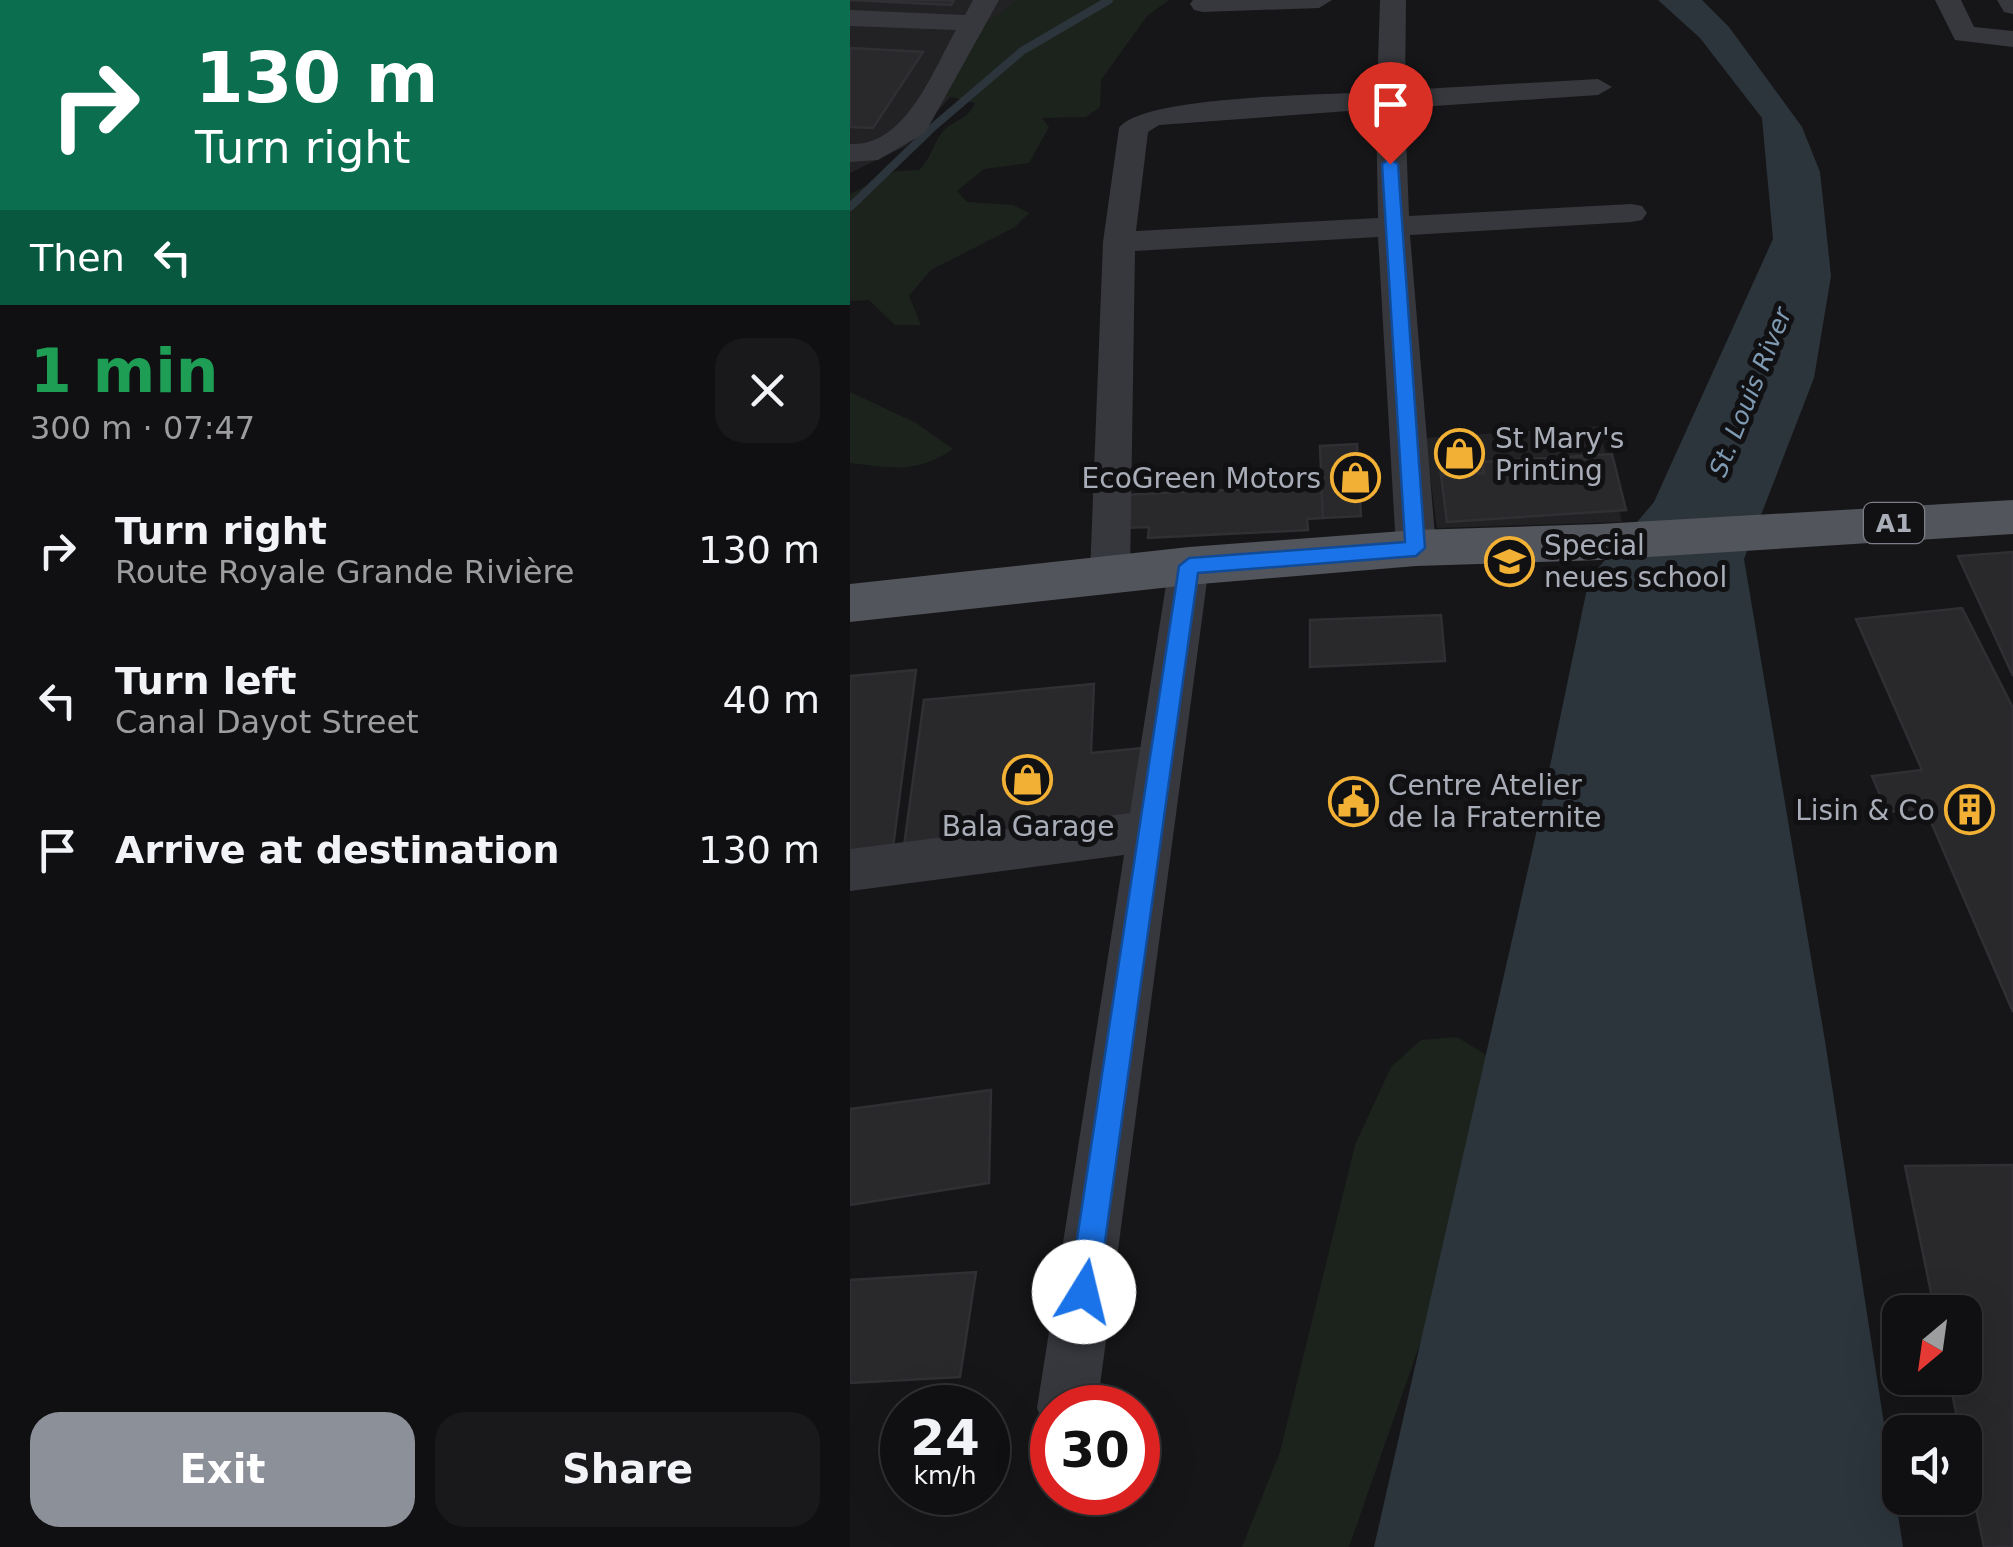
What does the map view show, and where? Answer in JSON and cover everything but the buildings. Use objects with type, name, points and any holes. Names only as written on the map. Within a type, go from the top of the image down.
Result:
[{"type":"main road","name":"A1","points":[[850,603],[1189,566],[1416,548],[1600,542],[2013,517]]},
{"type":"street","points":[[1203,4],[1319,0]]},
{"type":"street","points":[[1393,0],[1388,101],[1392,226],[1416,548]]},
{"type":"street","points":[[1948,0],[1964,34],[2013,39]]},
{"type":"street","points":[[850,18],[980,11]]},
{"type":"street","points":[[850,153],[868,154],[915,127],[980,11]]},
{"type":"street","points":[[1110,574],[1119,242],[1134,128],[1150,118],[1598,87]]},
{"type":"street","points":[[1119,242],[1630,213]]},
{"type":"street","points":[[1070,1385],[1189,566]]},
{"type":"street","points":[[850,870],[1151,831]]},
{"type":"shaded area","points":[[850,0],[1038,0],[906,146],[850,173]]},
{"type":"shaded area","points":[[1017,0],[1169,0],[1147,16],[1101,80],[1100,107],[1086,117],[1042,118],[1049,127],[1029,163],[984,169],[957,191],[967,202],[1013,205],[1029,213],[1015,227],[931,270],[909,296],[921,325],[895,325],[869,300],[850,301],[850,194],[896,171],[919,170],[945,129],[970,112],[975,103],[939,94],[983,26]]},
{"type":"shaded area","points":[[850,392],[916,423],[953,449],[915,466],[850,463]]},
{"type":"shaded area","points":[[1599,426],[1622,522],[1437,528],[1425,438]]},
{"type":"shaded area","points":[[1457,1037],[1488,1056],[1431,1312],[1349,1547],[1242,1547],[1280,1452],[1355,1145],[1391,1067],[1421,1040]]},
{"type":"water","name":"St. Louis River","points":[[1658,0],[1702,0],[1729,27],[1802,127],[1820,172],[1831,276],[1814,378],[1744,559],[1883,1415],[1882,1515],[1898,1515],[1903,1547],[1374,1547],[1534,843],[1589,579],[1654,502],[1773,239],[1762,118],[1700,38]]},
{"type":"waterway","points":[[850,207],[932,128],[1022,51],[1109,0]]},
{"type":"place","name":"St Mary's Printing","points":[[1460,454]]},
{"type":"place","name":"EcoGreen Motors","points":[[1356,478]]},
{"type":"place","name":"Special neues school","points":[[1509,561]]},
{"type":"place","name":"Bala Garage","points":[[1028,779]]},
{"type":"place","name":"Centre Atelier de la Fraternite","points":[[1353,801]]},
{"type":"place","name":"Lisin & Co","points":[[1970,810]]},
{"type":"route","points":[[1084,1292],[1189,566],[1416,548],[1390,164]]}]
